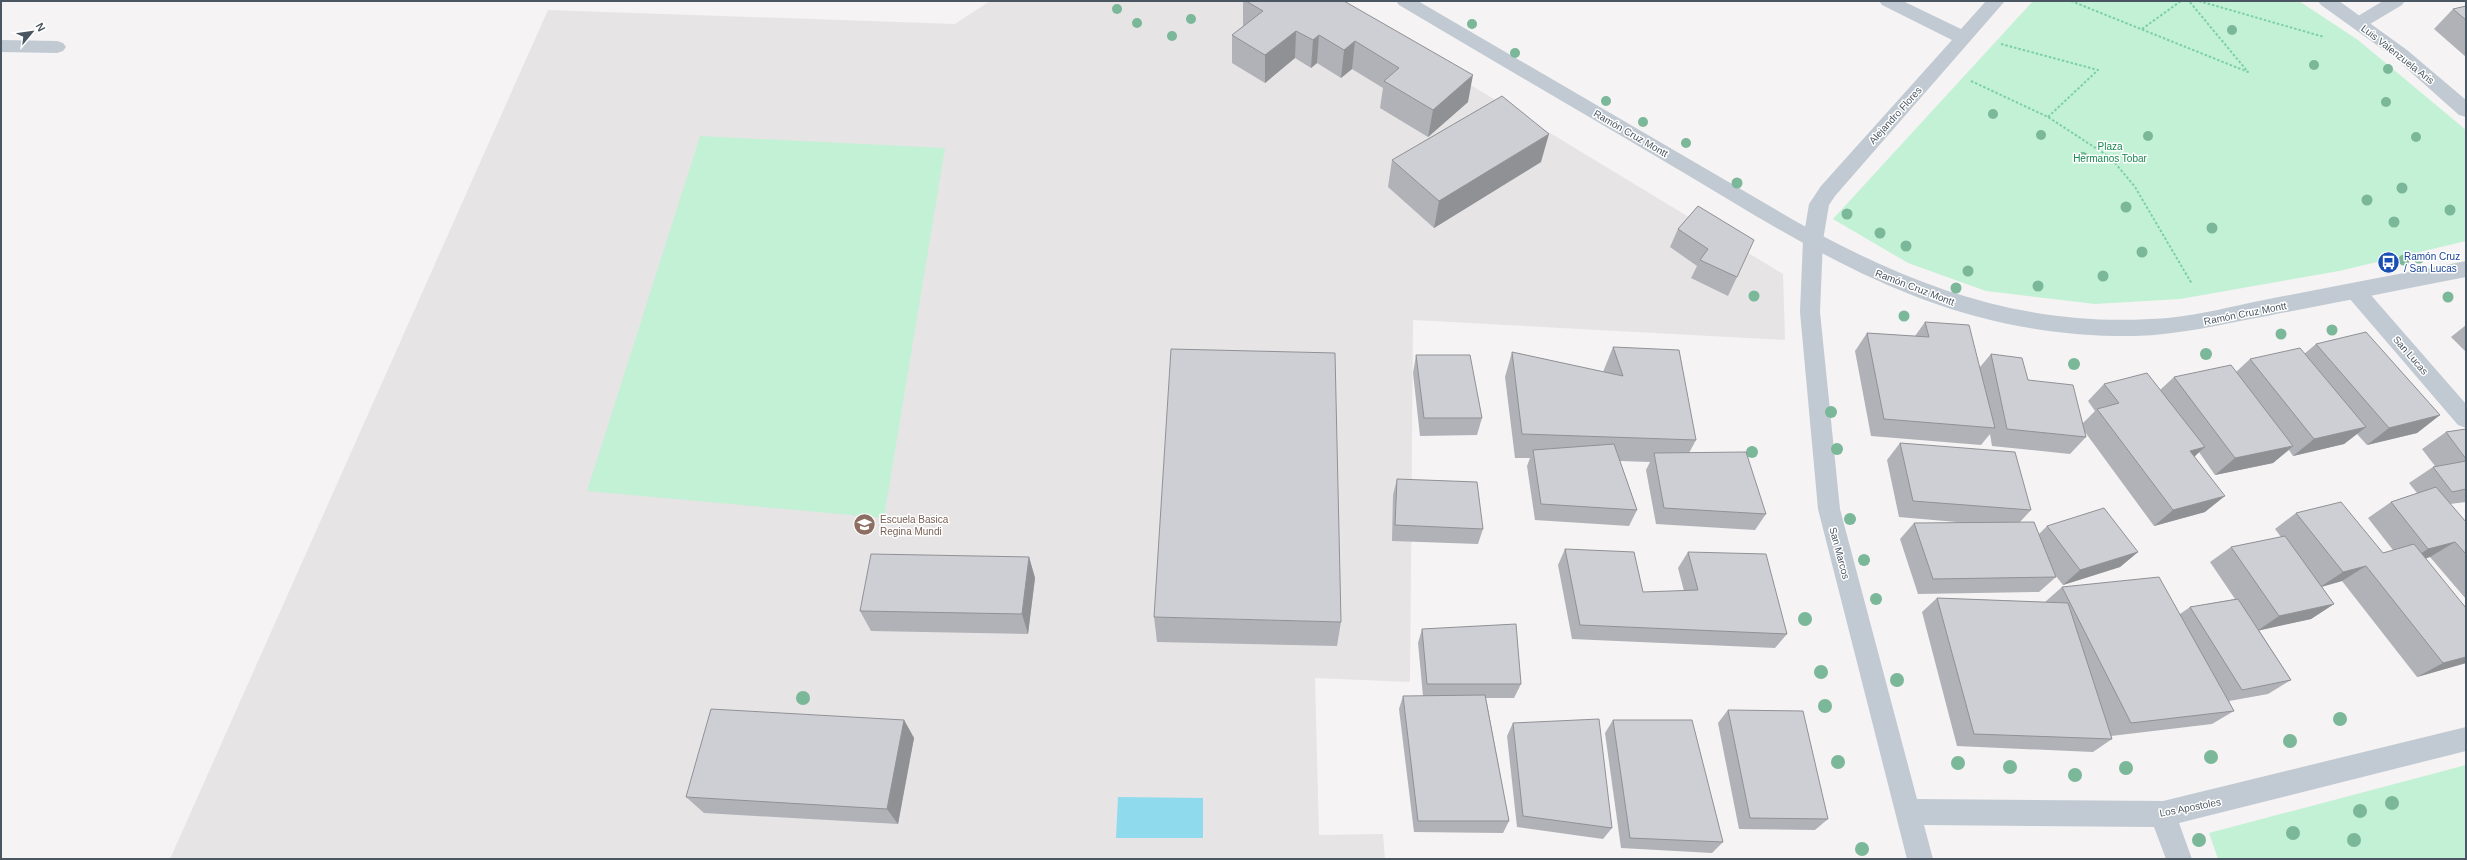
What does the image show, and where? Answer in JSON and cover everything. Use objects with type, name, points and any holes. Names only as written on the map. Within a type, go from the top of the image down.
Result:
[{"type":"street","name":"Ramón Cruz Montt","points":[[1405,1],[1813,240],[1869,269],[1941,299],[2009,317],[2086,328],[2126,329],[2170,326],[2356,292],[2466,269]]},
{"type":"street","points":[[1888,1],[1963,38]]},
{"type":"street","name":"Alejandro Flores","points":[[1813,240],[1819,204],[1828,191],[1996,1]]},
{"type":"street","name":"Luis Valenzuela Aris","points":[[2327,1],[2401,54],[2466,110]]},
{"type":"street","points":[[2359,23],[2396,1]]},
{"type":"street","points":[[1,46],[57,47]]},
{"type":"street","name":"San Marcos","points":[[1813,240],[1810,312],[1828,509],[1920,859]]},
{"type":"street","name":"San Lucas","points":[[2356,292],[2466,419]]},
{"type":"street","name":"Los Apostoles","points":[[1907,812],[2163,814],[2218,802],[2466,739]]},
{"type":"street","points":[[2163,814],[2179,859]]},
{"type":"path","points":[[2071,1],[2248,72],[2189,1]]},
{"type":"path","points":[[2142,29],[2181,1]]},
{"type":"path","points":[[2199,1],[2327,38]]},
{"type":"path","points":[[2001,44],[2098,70],[2048,117]]},
{"type":"path","points":[[1971,81],[2048,117],[2111,158],[2135,187],[2192,284]]},
{"type":"shaded area","name":"Escuela Basica Regina Mundi","points":[[990,1],[1332,1],[1783,274],[1785,340],[1413,320],[1410,682],[1315,678],[1319,835],[1383,834],[1385,859],[170,859],[548,10],[955,24]]},
{"type":"green space","name":"Plaza Hermanos Tobar","points":[[2033,1],[2299,1],[2358,40],[2466,130],[2466,241],[2339,271],[2180,299],[2095,304],[1986,291],[1908,263],[1833,219]]},
{"type":"green space","points":[[700,136],[945,148],[884,518],[587,491]]},
{"type":"green space","points":[[2466,765],[2466,859],[2218,859],[2209,833]]},
{"type":"water","points":[[1118,797],[1203,798],[1203,838],[1116,838]]},
{"type":"building","points":[[1246,1],[1344,1],[1473,75],[1433,110],[1384,81],[1399,68],[1355,41],[1344,50],[1319,35],[1313,40],[1296,31],[1265,55],[1232,35],[1263,11]]},
{"type":"building","points":[[2466,6],[2466,20],[2453,9]]},
{"type":"building","points":[[1502,96],[1549,134],[1439,201],[1392,160]]},
{"type":"building","points":[[1698,206],[1754,240],[1737,277],[1700,260],[1708,249],[1678,229]]},
{"type":"building","points":[[1925,322],[1969,325],[1995,428],[1884,419],[1867,333],[1929,337]]},
{"type":"building","points":[[2366,332],[2440,415],[2389,428],[2316,344]]},
{"type":"building","points":[[1613,347],[1679,350],[1696,440],[1522,434],[1512,352],[1623,376]]},
{"type":"building","points":[[2300,348],[2366,427],[2314,439],[2250,359]]},
{"type":"building","points":[[1171,349],[1335,353],[1341,622],[1154,617]]},
{"type":"building","points":[[1991,354],[2022,358],[2028,380],[2073,385],[2086,437],[2007,429]]},
{"type":"building","points":[[1416,355],[1470,355],[1482,418],[1424,418]]},
{"type":"building","points":[[2231,365],[2293,446],[2235,458],[2174,377]]},
{"type":"building","points":[[2147,373],[2205,447],[2190,451],[2225,496],[2173,510],[2097,409],[2119,403],[2104,384]]},
{"type":"building","points":[[2466,429],[2466,459],[2446,432]]},
{"type":"building","points":[[1900,443],[2015,452],[2031,510],[1913,501]]},
{"type":"building","points":[[1614,444],[1637,510],[1541,504],[1533,450]]},
{"type":"building","points":[[1746,452],[1766,514],[1664,508],[1654,453]]},
{"type":"building","points":[[2466,461],[2466,489],[2452,492],[2433,467]]},
{"type":"building","points":[[1397,479],[1477,482],[1483,529],[1395,525]]},
{"type":"building","points":[[2436,487],[2466,522],[2466,554],[2455,542],[2428,549],[2391,502]]},
{"type":"building","points":[[2341,502],[2383,553],[2414,544],[2466,608],[2466,657],[2443,663],[2366,566],[2343,572],[2296,513]]},
{"type":"building","points":[[2104,508],[2138,552],[2080,570],[2047,526]]},
{"type":"building","points":[[2034,522],[2056,577],[1933,579],[1914,523]]},
{"type":"building","points":[[2285,536],[2334,604],[2279,616],[2231,547]]},
{"type":"building","points":[[1565,549],[1634,552],[1643,592],[1698,590],[1688,552],[1766,554],[1787,634],[1580,625]]},
{"type":"building","points":[[871,554],[1029,557],[1022,614],[860,611]]},
{"type":"building","points":[[2159,577],[2234,711],[2131,723],[2062,587]]},
{"type":"building","points":[[1937,598],[2068,603],[2112,739],[1974,734]]},
{"type":"building","points":[[2238,599],[2291,680],[2242,690],[2190,607]]},
{"type":"building","points":[[1516,624],[1521,684],[1427,684],[1422,629]]},
{"type":"building","points":[[1485,695],[1509,821],[1418,821],[1403,696]]},
{"type":"building","points":[[711,709],[904,720],[887,809],[686,797]]},
{"type":"building","points":[[1728,710],[1803,711],[1828,819],[1750,818]]},
{"type":"building","points":[[1599,719],[1612,828],[1523,816],[1513,723]]},
{"type":"building","points":[[1613,720],[1692,720],[1723,842],[1630,838]]},
{"type":"place","name":"Ramón Cruz / San Lucas","points":[[2389,262]]},
{"type":"place","name":"Escuela Basica Regina Mundi","points":[[865,525]]}]
